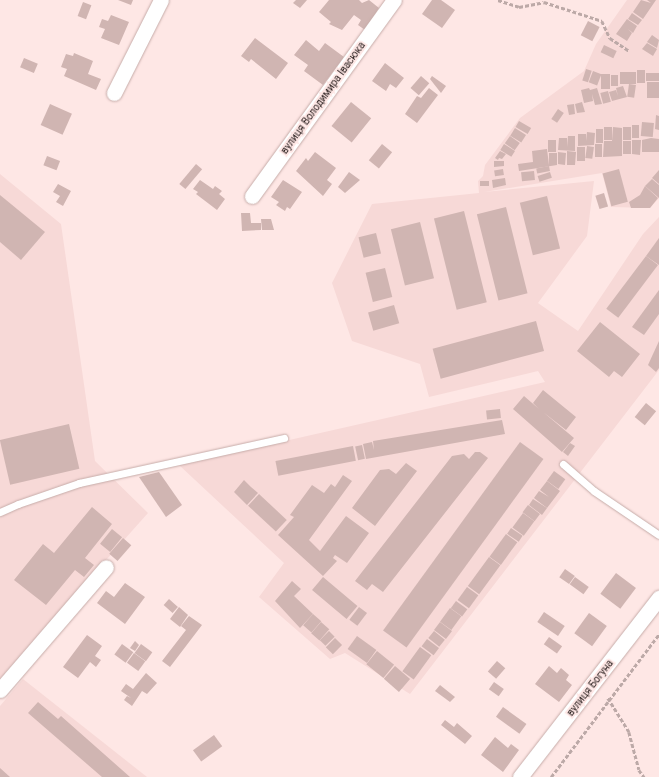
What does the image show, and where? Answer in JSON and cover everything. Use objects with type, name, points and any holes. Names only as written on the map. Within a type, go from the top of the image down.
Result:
[{"type":"street","points":[[114,94],[161,0]]},
{"type":"street","name":"вулиця Володимира Івасюка","points":[[252,196],[394,0]]},
{"type":"street","points":[[0,690],[106,567]]},
{"type":"street","name":"вулиця Богуна","points":[[520,777],[659,598]]},
{"type":"lane","points":[[0,512],[18,504],[79,483],[284,438]]},
{"type":"lane","points":[[563,464],[594,490],[659,535]]},
{"type":"path","points":[[498,0],[519,7],[544,2],[602,21],[610,38],[629,51]]},
{"type":"path","points":[[551,777],[608,698],[659,634]]},
{"type":"path","points":[[608,698],[629,732],[639,770],[644,777]]},
{"type":"shaded area","points":[[627,0],[659,0],[659,198],[650,208],[611,207],[602,173],[484,192],[594,181],[587,236],[538,303],[578,331],[643,234],[659,217],[659,370],[410,694],[345,653],[330,659],[259,597],[284,563],[179,465],[545,382],[538,371],[429,397],[420,364],[352,341],[332,283],[372,204],[479,193],[478,181],[483,176],[485,165],[520,118],[584,71],[596,44]]},
{"type":"shaded area","points":[[0,174],[61,224],[95,461],[148,513],[0,679]]},
{"type":"shaded area","points":[[23,679],[147,777],[0,777],[0,706]]},
{"type":"building","points":[[118,0],[133,0],[131,5]]},
{"type":"building","points":[[296,0],[307,0],[300,8],[293,3]]},
{"type":"building","points":[[329,0],[359,0],[362,3],[369,0],[379,8],[365,30],[358,25],[361,20],[354,15],[342,30],[329,24],[331,22],[319,12]]},
{"type":"building","points":[[432,0],[441,0],[455,10],[442,28],[422,14]]},
{"type":"building","points":[[641,0],[651,3],[647,0],[656,0],[643,19],[633,12]]},
{"type":"building","points":[[83,2],[91,5],[86,19],[78,16]]},
{"type":"building","points":[[632,13],[642,20],[638,25],[628,19]]},
{"type":"building","points":[[111,15],[129,22],[119,45],[101,38],[105,29],[99,27],[102,19],[108,21]]},
{"type":"building","points":[[627,19],[637,26],[633,33],[628,29],[632,33],[627,41],[616,34]]},
{"type":"building","points":[[588,21],[600,27],[592,41],[581,35]]},
{"type":"building","points":[[652,35],[659,40],[657,48],[647,42]]},
{"type":"building","points":[[255,38],[288,63],[276,79],[251,59],[249,62],[241,56]]},
{"type":"building","points":[[306,40],[319,51],[325,43],[344,57],[323,85],[304,71],[308,65],[294,55]]},
{"type":"building","points":[[647,43],[657,49],[653,56],[642,49]]},
{"type":"building","points":[[604,45],[617,51],[613,58],[601,52]]},
{"type":"building","points":[[74,53],[93,61],[88,74],[101,79],[96,90],[64,76],[67,69],[61,67],[66,54],[73,56]]},
{"type":"building","points":[[24,58],[38,64],[34,73],[20,67]]},
{"type":"building","points":[[385,63],[404,78],[396,88],[390,84],[386,91],[372,81]]},
{"type":"building","points":[[586,69],[592,71],[588,82],[582,80]]},
{"type":"building","points":[[637,70],[645,70],[645,83],[637,83]]},
{"type":"building","points":[[593,71],[601,74],[597,85],[589,82]]},
{"type":"building","points":[[620,72],[636,72],[636,84],[620,84]]},
{"type":"building","points":[[646,73],[659,73],[659,81],[646,81]]},
{"type":"building","points":[[601,74],[610,74],[610,89],[601,89]]},
{"type":"building","points":[[611,75],[618,75],[618,86],[611,86]]},
{"type":"building","points":[[421,76],[429,83],[419,95],[411,88]]},
{"type":"building","points":[[432,76],[446,86],[441,93],[430,79]]},
{"type":"building","points":[[647,82],[659,82],[659,98],[647,98]]},
{"type":"building","points":[[629,84],[636,85],[634,98],[627,97]]},
{"type":"building","points":[[623,86],[627,97],[612,101],[609,92],[616,90],[618,96],[616,88]]},
{"type":"building","points":[[429,88],[438,95],[417,123],[405,114],[417,96],[421,98]]},
{"type":"building","points":[[589,88],[590,90],[597,88],[602,104],[595,105],[592,94],[593,101],[584,103],[581,90]]},
{"type":"building","points":[[608,91],[611,102],[603,104],[600,93]]},
{"type":"building","points":[[351,102],[371,118],[352,142],[331,126]]},
{"type":"building","points":[[582,102],[585,112],[577,113],[575,104]]},
{"type":"building","points":[[50,104],[72,114],[63,135],[41,125]]},
{"type":"building","points":[[574,104],[575,114],[569,115],[567,105]]},
{"type":"building","points":[[558,109],[564,113],[557,123],[551,119]]},
{"type":"building","points":[[656,115],[659,116],[659,130],[655,129]]},
{"type":"building","points":[[519,121],[531,128],[528,134],[516,127]]},
{"type":"building","points":[[642,122],[654,123],[653,137],[641,136]]},
{"type":"building","points":[[632,125],[639,125],[639,138],[632,138]]},
{"type":"building","points":[[604,127],[612,127],[612,140],[604,140]]},
{"type":"building","points":[[613,127],[622,128],[622,156],[603,157],[604,141],[612,141]]},
{"type":"building","points":[[623,127],[631,127],[631,140],[623,140]]},
{"type":"building","points":[[515,128],[526,135],[521,143],[510,136]]},
{"type":"building","points":[[596,129],[603,129],[603,143],[596,143]]},
{"type":"building","points":[[587,132],[595,133],[594,145],[578,146],[578,134],[586,134],[586,141]]},
{"type":"building","points":[[510,136],[520,143],[515,150],[505,143]]},
{"type":"building","points":[[568,136],[575,136],[575,151],[558,150],[559,138],[567,138],[567,147]]},
{"type":"building","points":[[651,138],[659,139],[659,152],[642,152],[642,140]]},
{"type":"building","points":[[548,140],[556,140],[556,152],[548,152]]},
{"type":"building","points":[[632,140],[641,140],[640,155],[632,154]]},
{"type":"building","points":[[623,141],[631,141],[631,154],[623,154]]},
{"type":"building","points":[[382,144],[392,152],[379,169],[369,160]]},
{"type":"building","points":[[504,144],[515,151],[511,157],[500,150]]},
{"type":"building","points":[[595,144],[602,144],[602,157],[595,157]]},
{"type":"building","points":[[587,146],[594,147],[592,159],[585,158]]},
{"type":"building","points":[[577,147],[585,147],[585,161],[577,161]]},
{"type":"building","points":[[547,149],[549,165],[549,153],[557,153],[557,165],[519,171],[518,164],[533,162],[532,151]]},
{"type":"building","points":[[500,151],[506,154],[502,159],[499,158],[498,160],[495,158]]},
{"type":"building","points":[[567,151],[576,152],[575,165],[567,165]]},
{"type":"building","points":[[315,152],[336,168],[327,180],[332,184],[323,196],[296,171],[306,158],[308,161]]},
{"type":"building","points":[[558,152],[566,153],[565,165],[558,164]]},
{"type":"building","points":[[47,156],[60,161],[56,170],[43,165]]},
{"type":"building","points":[[494,161],[504,161],[504,166],[494,167]]},
{"type":"building","points":[[196,164],[202,169],[185,189],[179,184]]},
{"type":"building","points":[[549,166],[550,171],[537,173],[536,168]]},
{"type":"building","points":[[503,169],[504,175],[495,176],[494,170]]},
{"type":"building","points":[[619,169],[628,202],[611,206],[603,173]]},
{"type":"building","points":[[659,170],[659,184],[652,178]]},
{"type":"building","points":[[534,171],[535,180],[522,181],[521,172]]},
{"type":"building","points":[[349,172],[360,180],[345,193],[338,187]]},
{"type":"building","points":[[550,172],[552,178],[539,182],[538,176]]},
{"type":"building","points":[[505,178],[506,185],[493,188],[492,180]]},
{"type":"building","points":[[652,179],[659,185],[659,198],[645,186]]},
{"type":"building","points":[[200,180],[213,189],[215,186],[222,191],[219,194],[225,199],[217,210],[196,194],[198,192],[193,189]]},
{"type":"building","points":[[283,180],[302,192],[290,209],[287,207],[285,211],[276,205],[279,202],[271,197]]},
{"type":"building","points":[[480,181],[489,181],[489,186],[480,186]]},
{"type":"building","points":[[58,184],[71,191],[63,206],[56,202],[60,196],[53,192]]},
{"type":"building","points":[[645,186],[658,198],[650,208],[631,208],[629,202],[640,195]]},
{"type":"building","points":[[604,193],[608,206],[599,209],[595,196]]},
{"type":"building","points":[[0,195],[45,232],[21,260],[0,242]]},
{"type":"building","points":[[547,196],[560,248],[533,255],[520,203]]},
{"type":"building","points":[[506,207],[528,293],[498,301],[477,214]]},
{"type":"building","points":[[464,211],[487,302],[457,310],[434,218]]},
{"type":"building","points":[[241,213],[250,213],[251,223],[261,223],[261,230],[242,231]]},
{"type":"building","points":[[261,219],[271,219],[274,230],[262,230]]},
{"type":"building","points":[[420,222],[434,278],[405,286],[391,229]]},
{"type":"building","points":[[376,233],[381,253],[364,258],[359,237]]},
{"type":"building","points":[[659,238],[659,265],[646,256]]},
{"type":"building","points":[[646,256],[658,265],[618,318],[606,309]]},
{"type":"building","points":[[385,268],[392,297],[373,302],[366,273]]},
{"type":"building","points":[[659,290],[659,314],[644,335],[632,327]]},
{"type":"building","points":[[394,305],[399,323],[373,331],[368,312]]},
{"type":"building","points":[[536,321],[544,351],[441,379],[433,349]]},
{"type":"building","points":[[600,322],[640,354],[622,377],[614,371],[609,377],[577,351]]},
{"type":"building","points":[[659,341],[659,368],[656,372],[648,365]]},
{"type":"building","points":[[543,390],[576,417],[566,430],[543,412],[574,438],[562,452],[513,409],[524,396],[539,409],[533,403]]},
{"type":"building","points":[[646,403],[656,411],[645,425],[635,417]]},
{"type":"building","points":[[500,409],[501,418],[487,419],[486,410]]},
{"type":"building","points":[[502,420],[505,434],[366,459],[363,444],[372,442],[374,450],[373,441]]},
{"type":"building","points":[[69,424],[79,469],[10,485],[0,440]]},
{"type":"building","points":[[520,442],[543,459],[407,648],[383,631]]},
{"type":"building","points":[[570,443],[575,446],[568,456],[563,452]]},
{"type":"building","points":[[362,445],[365,459],[358,460],[355,446]]},
{"type":"building","points":[[353,446],[356,461],[278,476],[275,461]]},
{"type":"building","points":[[475,452],[480,452],[488,458],[383,592],[372,584],[367,590],[355,581],[452,456],[464,454],[469,459]]},
{"type":"building","points":[[406,463],[417,471],[375,526],[352,508],[380,470],[389,469],[396,474]]},
{"type":"building","points":[[554,471],[565,479],[558,489],[547,481]]},
{"type":"building","points":[[159,472],[182,505],[166,517],[139,477]]},
{"type":"building","points":[[343,475],[352,481],[309,540],[320,551],[346,516],[369,533],[347,563],[335,555],[333,558],[337,561],[323,576],[278,535],[294,517],[290,515],[312,485],[324,493],[331,484],[335,487]]},
{"type":"building","points":[[244,480],[258,493],[247,505],[234,492]]},
{"type":"building","points":[[547,481],[560,491],[547,508],[534,498],[539,491],[549,497],[540,490]]},
{"type":"building","points":[[259,494],[287,520],[276,532],[248,506]]},
{"type":"building","points":[[533,499],[547,508],[542,515],[529,505]]},
{"type":"building","points":[[528,505],[540,514],[535,521],[523,512]]},
{"type":"building","points":[[92,507],[112,524],[85,558],[94,565],[84,577],[75,570],[46,605],[14,580],[43,544],[54,553]]},
{"type":"building","points":[[523,513],[534,521],[524,536],[512,528]]},
{"type":"building","points":[[511,528],[523,536],[519,542],[507,534]]},
{"type":"building","points":[[112,529],[122,537],[110,552],[100,544]]},
{"type":"building","points":[[506,534],[517,542],[501,565],[490,557]]},
{"type":"building","points":[[123,538],[131,545],[118,561],[109,554]]},
{"type":"building","points":[[489,557],[500,565],[479,594],[468,586]]},
{"type":"building","points":[[565,569],[575,576],[569,584],[559,577]]},
{"type":"building","points":[[616,573],[636,588],[620,609],[600,594]]},
{"type":"building","points":[[323,577],[357,606],[347,619],[312,590]]},
{"type":"building","points":[[575,577],[589,587],[583,594],[570,584]]},
{"type":"building","points":[[292,581],[301,589],[294,596],[313,614],[300,628],[275,601]]},
{"type":"building","points":[[125,583],[145,597],[125,624],[97,603],[106,591],[114,597]]},
{"type":"building","points":[[467,587],[478,595],[469,608],[458,600]]},
{"type":"building","points":[[169,599],[178,607],[173,613],[164,605]]},
{"type":"building","points":[[456,601],[467,609],[462,617],[451,608]]},
{"type":"building","points":[[179,607],[188,615],[180,627],[170,619]]},
{"type":"building","points":[[359,607],[367,613],[357,626],[349,620]]},
{"type":"building","points":[[450,608],[461,616],[451,630],[440,622]]},
{"type":"building","points":[[544,612],[565,626],[558,636],[537,622]]},
{"type":"building","points":[[589,613],[607,626],[592,646],[574,633]]},
{"type":"building","points":[[313,614],[321,621],[311,633],[303,625]]},
{"type":"building","points":[[189,616],[202,625],[170,667],[162,661],[186,630],[181,626]]},
{"type":"building","points":[[321,622],[329,629],[319,641],[311,633]]},
{"type":"building","points":[[440,622],[452,631],[446,639],[434,630]]},
{"type":"building","points":[[329,631],[335,637],[325,646],[320,640]]},
{"type":"building","points":[[434,631],[445,640],[439,647],[428,638]]},
{"type":"building","points":[[87,635],[102,646],[95,656],[101,660],[96,667],[90,662],[78,678],[63,667]]},
{"type":"building","points":[[357,636],[376,650],[367,663],[348,649]]},
{"type":"building","points":[[549,637],[562,646],[557,654],[544,644]]},
{"type":"building","points":[[335,638],[342,645],[333,654],[326,647]]},
{"type":"building","points":[[427,639],[439,648],[434,655],[422,646]]},
{"type":"building","points":[[135,641],[139,645],[135,651],[130,648]]},
{"type":"building","points":[[122,644],[133,652],[126,663],[114,655]]},
{"type":"building","points":[[141,644],[152,652],[146,661],[135,653]]},
{"type":"building","points":[[420,647],[431,655],[414,679],[402,671]]},
{"type":"building","points":[[377,651],[394,665],[383,678],[366,664]]},
{"type":"building","points":[[134,653],[145,661],[138,671],[127,663]]},
{"type":"building","points":[[497,661],[505,668],[496,679],[488,672]]},
{"type":"building","points":[[395,666],[410,679],[399,692],[384,679]]},
{"type":"building","points":[[549,666],[557,673],[561,668],[569,675],[566,680],[572,685],[559,702],[535,684]]},
{"type":"building","points":[[146,673],[157,683],[147,694],[142,691],[132,706],[124,700],[127,696],[131,698],[121,691],[126,684],[133,689]]},
{"type":"building","points":[[494,682],[504,689],[499,696],[489,689]]},
{"type":"building","points":[[440,685],[455,697],[450,702],[435,691]]},
{"type":"building","points":[[38,702],[58,719],[61,716],[130,777],[102,777],[28,713]]},
{"type":"building","points":[[503,707],[526,724],[519,734],[496,717]]},
{"type":"building","points":[[445,720],[454,727],[457,723],[472,736],[465,744],[441,725]]},
{"type":"building","points":[[214,735],[222,746],[201,762],[193,750]]},
{"type":"building","points":[[495,737],[508,748],[511,744],[519,750],[503,772],[481,755]]},
{"type":"building","points":[[0,768],[10,777],[0,777]]}]
